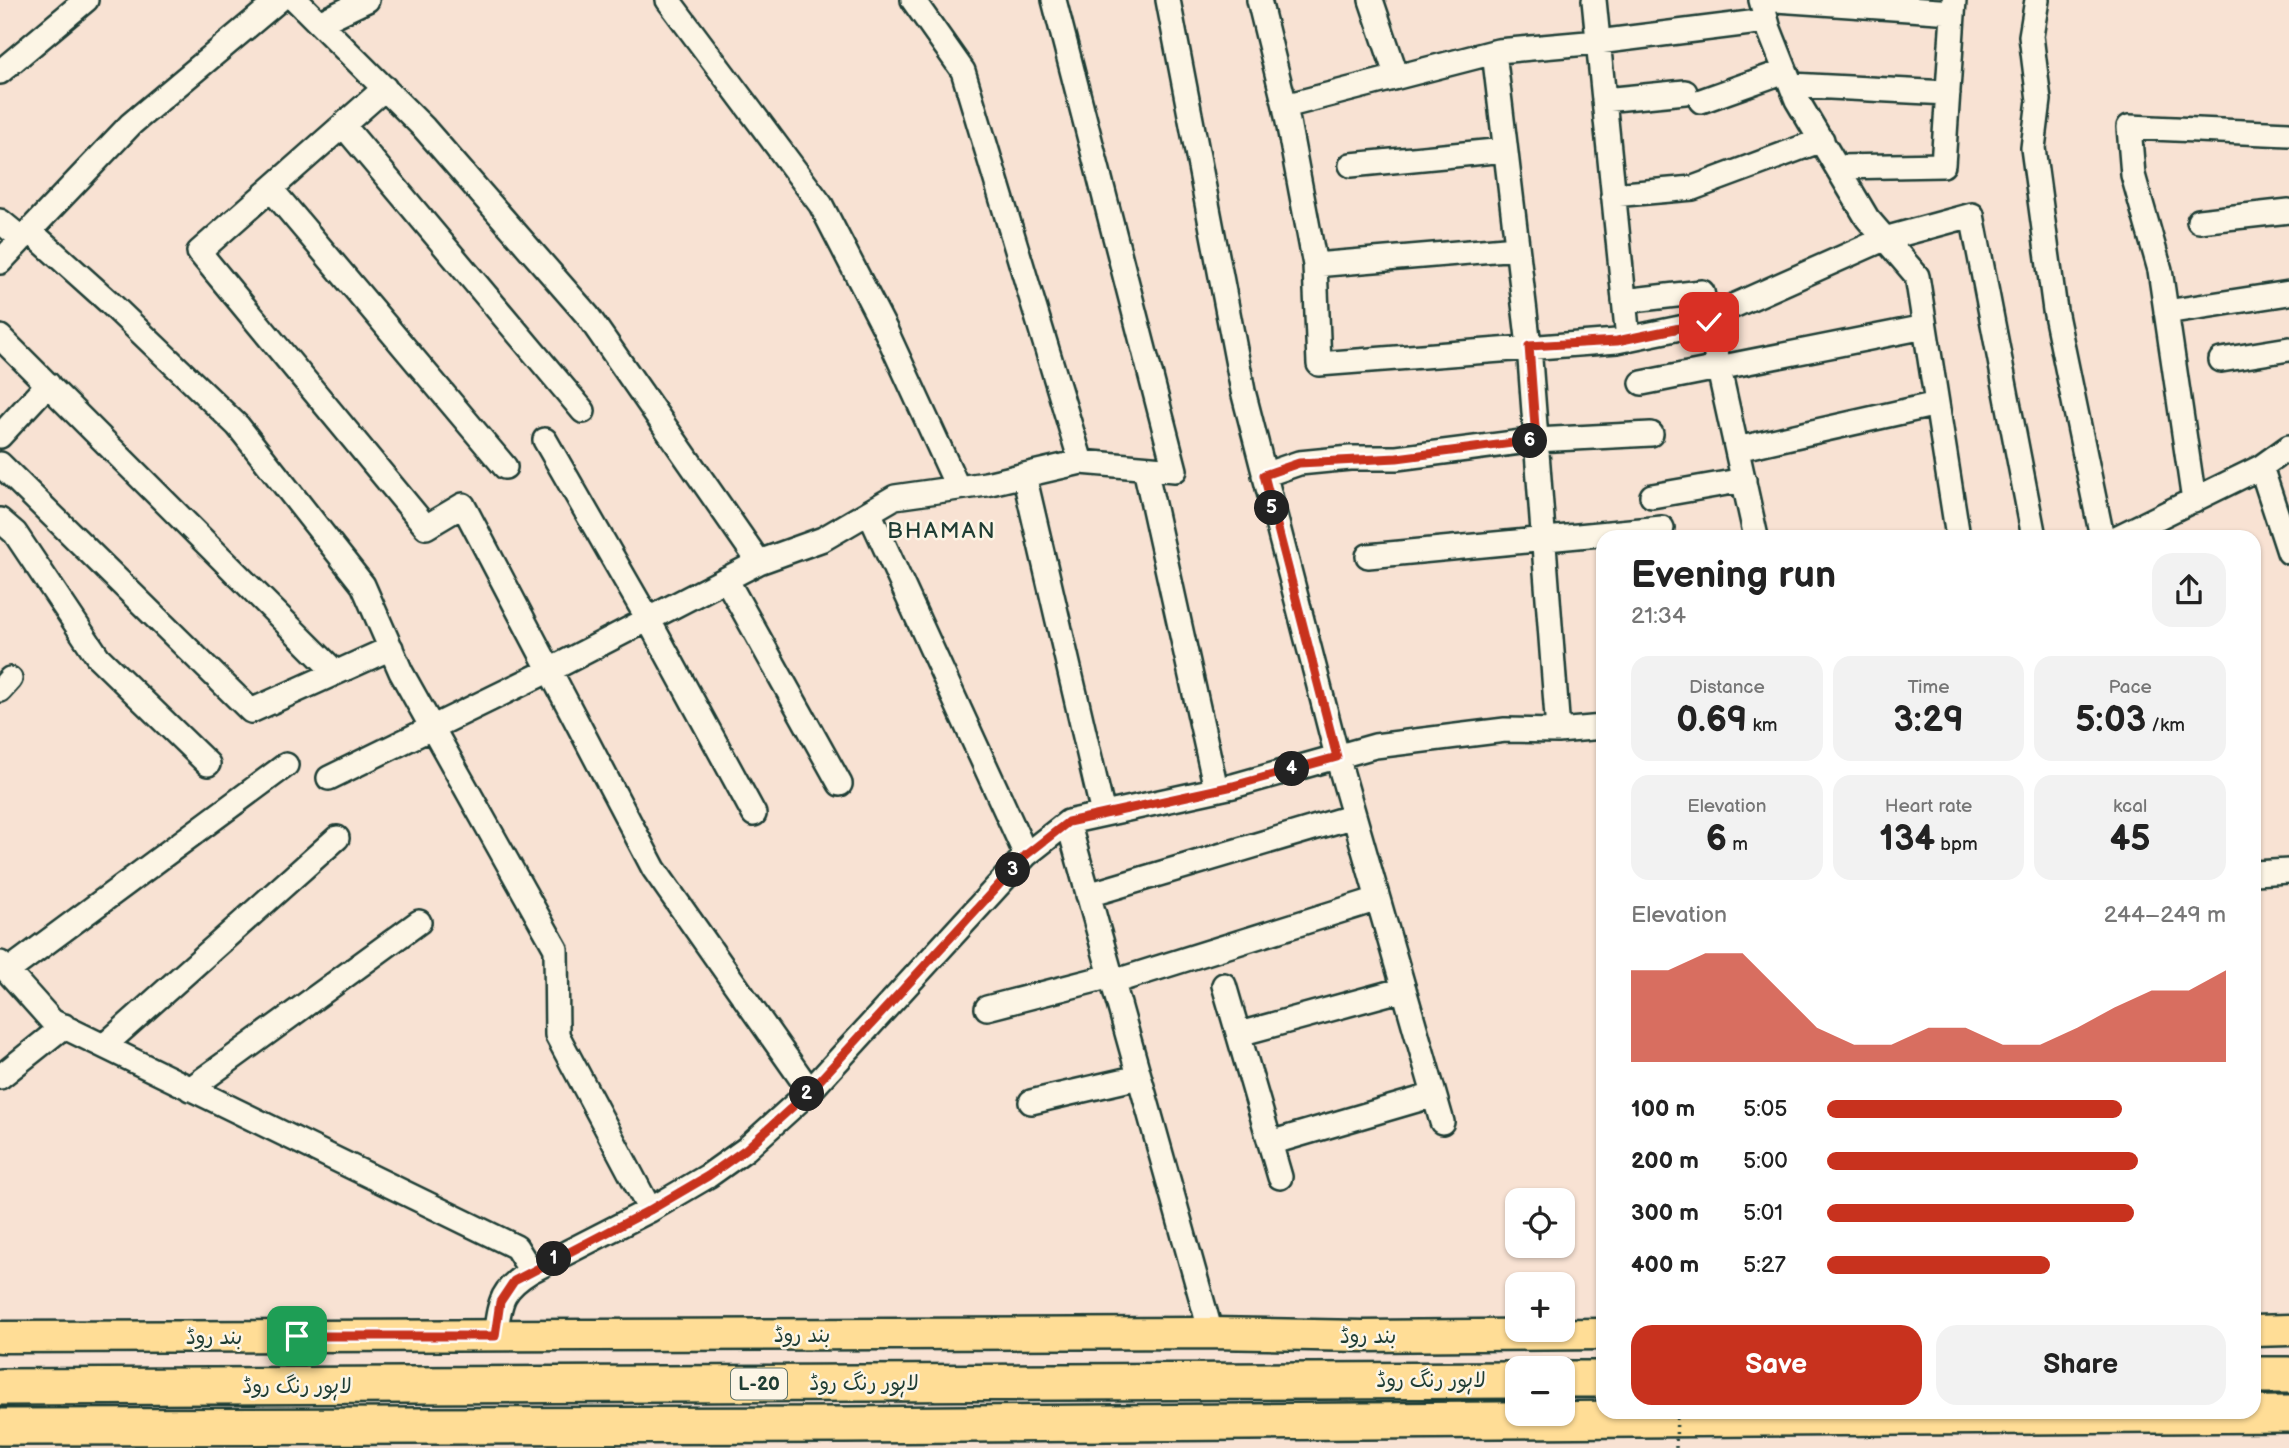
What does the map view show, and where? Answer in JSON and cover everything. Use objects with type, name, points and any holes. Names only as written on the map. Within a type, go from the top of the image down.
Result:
[{"type":"highway","points":[[2261,1376],[2289,1375]]},
{"type":"highway","points":[[1575,1379],[1596,1379]]},
{"type":"highway","name":"لاہور رنگ روڈ","points":[[0,1387],[1505,1380]]},
{"type":"highway","name":"لاہور رنگ روڈ","points":[[2261,1415],[2289,1415]]},
{"type":"highway","name":"لاہور رنگ روڈ","points":[[0,1427],[1717,1419]]},
{"type":"main road","points":[[2261,1331],[2289,1330]]},
{"type":"main road","name":"بند روڈ","points":[[0,1338],[1211,1333],[1362,1336],[1596,1335]]},
{"type":"street","points":[[0,72],[86,0]]},
{"type":"street","points":[[0,262],[131,124],[279,0]]},
{"type":"street","points":[[296,0],[424,128],[588,316],[758,562]]},
{"type":"street","points":[[319,23],[366,0]]},
{"type":"street","points":[[667,0],[821,205],[886,331],[958,488]]},
{"type":"street","points":[[913,0],[963,71],[1081,462]]},
{"type":"street","points":[[329,778],[550,670],[758,562],[823,538],[895,497],[958,488],[1081,462],[1175,470],[1054,0]]},
{"type":"street","points":[[1168,0],[1242,391],[1337,757],[1442,1122]]},
{"type":"street","points":[[1259,0],[1285,106],[1315,265],[1319,365],[1628,339],[1709,322]]},
{"type":"street","points":[[1371,0],[1397,77]]},
{"type":"street","points":[[1594,0],[1628,339]]},
{"type":"street","points":[[2037,0],[2031,36],[2039,100],[2033,148],[2055,310],[2101,530]]},
{"type":"street","points":[[1285,106],[1494,52],[1598,42],[1768,7],[1953,6],[1943,165],[1838,167]]},
{"type":"street","points":[[1768,7],[1797,100],[1867,218],[1917,276],[1957,530]]},
{"type":"street","points":[[1494,52],[1529,346],[1558,731]]},
{"type":"street","points":[[1604,100],[1693,97],[1788,78],[1948,93]]},
{"type":"street","points":[[385,88],[199,252],[426,527],[463,505],[654,869],[810,1091]]},
{"type":"street","points":[[343,125],[583,411]]},
{"type":"street","points":[[2194,501],[2160,270],[2133,175],[2129,127],[2289,134]]},
{"type":"street","points":[[1613,195],[1693,188],[1822,140]]},
{"type":"street","points":[[1352,164],[1505,150]]},
{"type":"street","points":[[271,189],[505,467]]},
{"type":"street","points":[[2199,220],[2289,211]]},
{"type":"street","points":[[1731,307],[1884,239],[1972,215],[2033,530]]},
{"type":"street","points":[[0,221],[26,235],[109,302],[238,426],[363,585],[391,648],[432,728],[556,949],[557,1035],[650,1210]]},
{"type":"street","points":[[1315,265],[1517,248]]},
{"type":"street","points":[[1624,301],[1702,292],[1755,530]]},
{"type":"street","points":[[2166,312],[2289,293]]},
{"type":"street","points":[[1642,383],[1925,327]]},
{"type":"street","points":[[0,337],[335,672]]},
{"type":"street","points":[[2221,360],[2289,349]]},
{"type":"street","points":[[0,436],[48,384]]},
{"type":"street","points":[[1737,449],[1937,404]]},
{"type":"street","points":[[1264,475],[1299,463],[1397,458],[1536,440],[1651,434]]},
{"type":"street","points":[[545,440],[648,619],[754,814]]},
{"type":"street","points":[[2133,530],[2261,467],[2289,447]]},
{"type":"street","points":[[0,464],[251,712],[391,648]]},
{"type":"street","points":[[2261,467],[2289,552]]},
{"type":"street","points":[[1145,468],[1216,789]]},
{"type":"street","points":[[1024,475],[1103,814]]},
{"type":"street","points":[[1652,496],[1744,480]]},
{"type":"street","points":[[869,512],[1026,855]]},
{"type":"street","points":[[0,520],[15,533],[98,657],[208,764]]},
{"type":"street","points":[[1641,530],[1662,528]]},
{"type":"street","points":[[1368,556],[1596,534]]},
{"type":"street","points":[[726,579],[839,784]]},
{"type":"street","points":[[495,1336],[500,1302],[504,1292],[514,1281],[650,1210],[708,1176],[746,1149],[810,1091],[1026,855],[1068,822],[1216,789],[1375,746],[1505,730],[1558,731],[1596,728]]},
{"type":"street","points":[[286,765],[4,967],[52,1021],[516,1247],[531,1271]]},
{"type":"street","points":[[1088,895],[1354,816]]},
{"type":"street","points":[[1068,822],[1211,1333]]},
{"type":"street","points":[[104,1046],[337,838]]},
{"type":"street","points":[[2261,873],[2289,871]]},
{"type":"street","points":[[987,1008],[1112,979],[1378,899]]},
{"type":"street","points":[[190,1089],[419,922]]},
{"type":"street","points":[[1224,985],[1280,1177]]},
{"type":"street","points":[[1239,1034],[1404,989]]},
{"type":"street","points":[[0,1077],[64,1026]]},
{"type":"street","points":[[1031,1102],[1139,1077]]},
{"type":"street","points":[[1270,1143],[1434,1095]]},
{"type":"path","points":[[1676,1448],[1677,1419]]},
{"type":"district","name":"BHAMAN","points":[[942,531]]},
{"type":"route","points":[[297,1336],[495,1336],[500,1302],[504,1292],[514,1281],[650,1210],[708,1176],[746,1149],[810,1091],[1026,855],[1068,822],[1233,786],[1337,757],[1264,475],[1299,463],[1350,458],[1397,458],[1536,440],[1529,346],[1617,341],[1709,322]]}]
